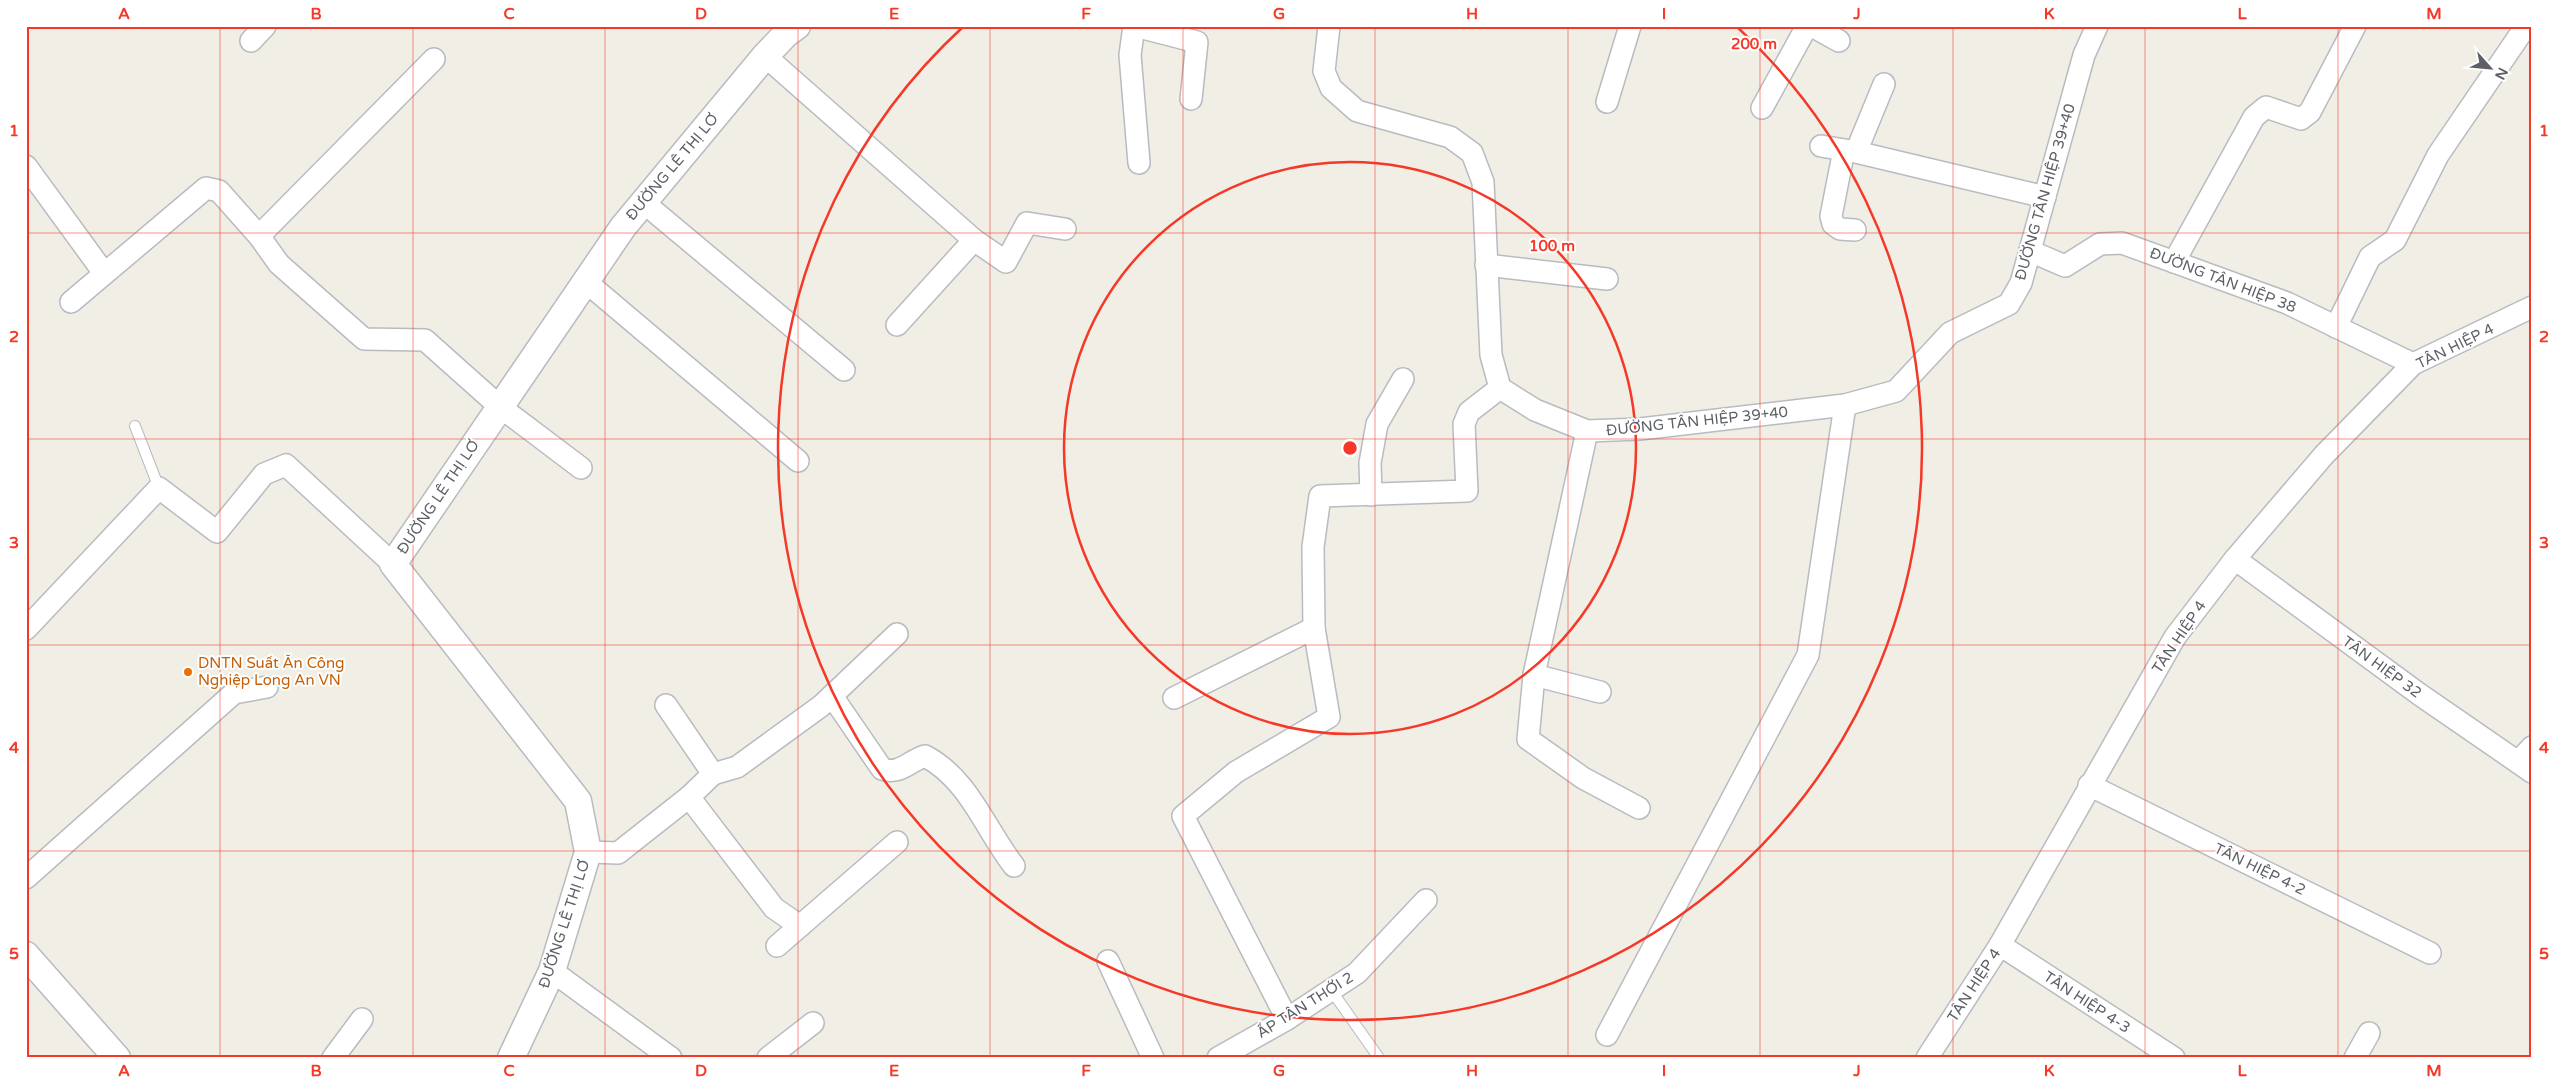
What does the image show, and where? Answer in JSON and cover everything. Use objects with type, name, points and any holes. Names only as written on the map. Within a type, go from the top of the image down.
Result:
[{"type":"street","name":"ĐƯỜNG LÊ THỊ LƠ","points":[[511,1058],[552,971],[588,852],[578,800],[393,564],[622,227],[765,56],[786,34],[797,26]]},
{"type":"street","points":[[1139,163],[1130,55],[1135,26],[1197,42],[1192,99]]},
{"type":"street","points":[[1287,1019],[1183,816],[1236,772],[1329,717],[1314,628],[1313,547],[1320,496],[1467,492],[1464,424],[1469,412],[1500,388],[1491,355],[1482,182],[1472,152],[1450,136],[1357,111],[1331,88],[1324,71],[1329,26]]},
{"type":"street","points":[[1607,102],[1630,26]]},
{"type":"street","points":[[1762,108],[1807,26]]},
{"type":"street","points":[[1812,26],[1839,41]]},
{"type":"street","name":"ĐƯỜNG TÂN HIỆP 39+40","points":[[1500,388],[1535,410],[1587,431],[1640,429],[1845,405],[1896,391],[1950,333],[2009,304],[2021,283],[2084,55],[2097,26]]},
{"type":"street","points":[[2174,262],[2254,117],[2266,107],[2301,119],[2310,112],[2355,26]]},
{"type":"street","points":[[2336,326],[2370,257],[2395,240],[2438,155],[2526,26]]},
{"type":"street","points":[[765,56],[974,240],[1006,262],[1027,223],[1065,229]]},
{"type":"street","points":[[259,236],[434,59]]},
{"type":"street","points":[[1855,230],[1840,229],[1833,224],[1831,216],[1850,151],[1884,84]]},
{"type":"street","points":[[1821,146],[1850,151],[2045,197]]},
{"type":"street","points":[[26,166],[104,272]]},
{"type":"street","points":[[71,302],[104,272],[206,188],[219,190],[259,236],[280,264],[364,339],[425,340],[499,406],[581,468]]},
{"type":"street","points":[[643,202],[844,370]]},
{"type":"street","points":[[897,325],[974,240]]},
{"type":"street","name":"ĐƯỜNG TÂN HIỆP 38","points":[[2030,251],[2065,266],[2100,244],[2122,243],[2287,303],[2413,364]]},
{"type":"street","points":[[1486,265],[1608,279]]},
{"type":"street","points":[[585,281],[798,461]]},
{"type":"street","name":"TÂN HIỆP 4","points":[[1927,1058],[2000,945],[2089,785],[2175,637],[2235,559],[2324,455],[2413,364],[2532,307]]},
{"type":"street","points":[[1371,495],[1370,463],[1377,424],[1403,379]]},
{"type":"street","points":[[1607,1035],[1808,655],[1845,405]]},
{"type":"street","points":[[1587,431],[1534,676],[1528,739],[1583,778],[1639,808]]},
{"type":"street","points":[[26,629],[159,488],[217,532],[264,474],[286,465],[393,564]]},
{"type":"street","name":"TÂN HIỆP 32","points":[[2235,559],[2419,694],[2527,760]]},
{"type":"street","points":[[1174,698],[1314,628]]},
{"type":"street","points":[[588,852],[618,853],[689,797],[713,774],[737,767],[821,706],[896,634]]},
{"type":"street","points":[[1534,676],[1600,692]]},
{"type":"street","points":[[26,878],[234,693],[267,687]]},
{"type":"street","points":[[832,696],[882,768],[899,770],[925,756],[957,782],[974,803],[996,842],[1014,866]]},
{"type":"street","points":[[666,705],[713,774]]},
{"type":"street","name":"TÂN HIỆP 4-2","points":[[2089,785],[2430,953]]},
{"type":"street","points":[[689,797],[774,908],[800,926]]},
{"type":"street","points":[[777,946],[897,842]]},
{"type":"street","name":"ẤP TÂN THỚI 2","points":[[1218,1058],[1287,1019],[1356,973],[1426,900]]},
{"type":"street","name":"TÂN HIỆP 4-3","points":[[2000,945],[2174,1058]]},
{"type":"street","points":[[26,955],[117,1058]]},
{"type":"street","points":[[1108,960],[1153,1058]]},
{"type":"street","points":[[552,971],[670,1058]]},
{"type":"street","points":[[333,1058],[362,1019]]},
{"type":"street","points":[[768,1058],[813,1023]]},
{"type":"street","points":[[2355,1058],[2369,1033]]},
{"type":"lane","points":[[135,426],[159,488]]},
{"type":"lane","points":[[1331,990],[1379,1058]]},
{"type":"place","name":"DNTN Suất Ăn Công Nghiệp Long An VN","points":[[188,672]]}]
